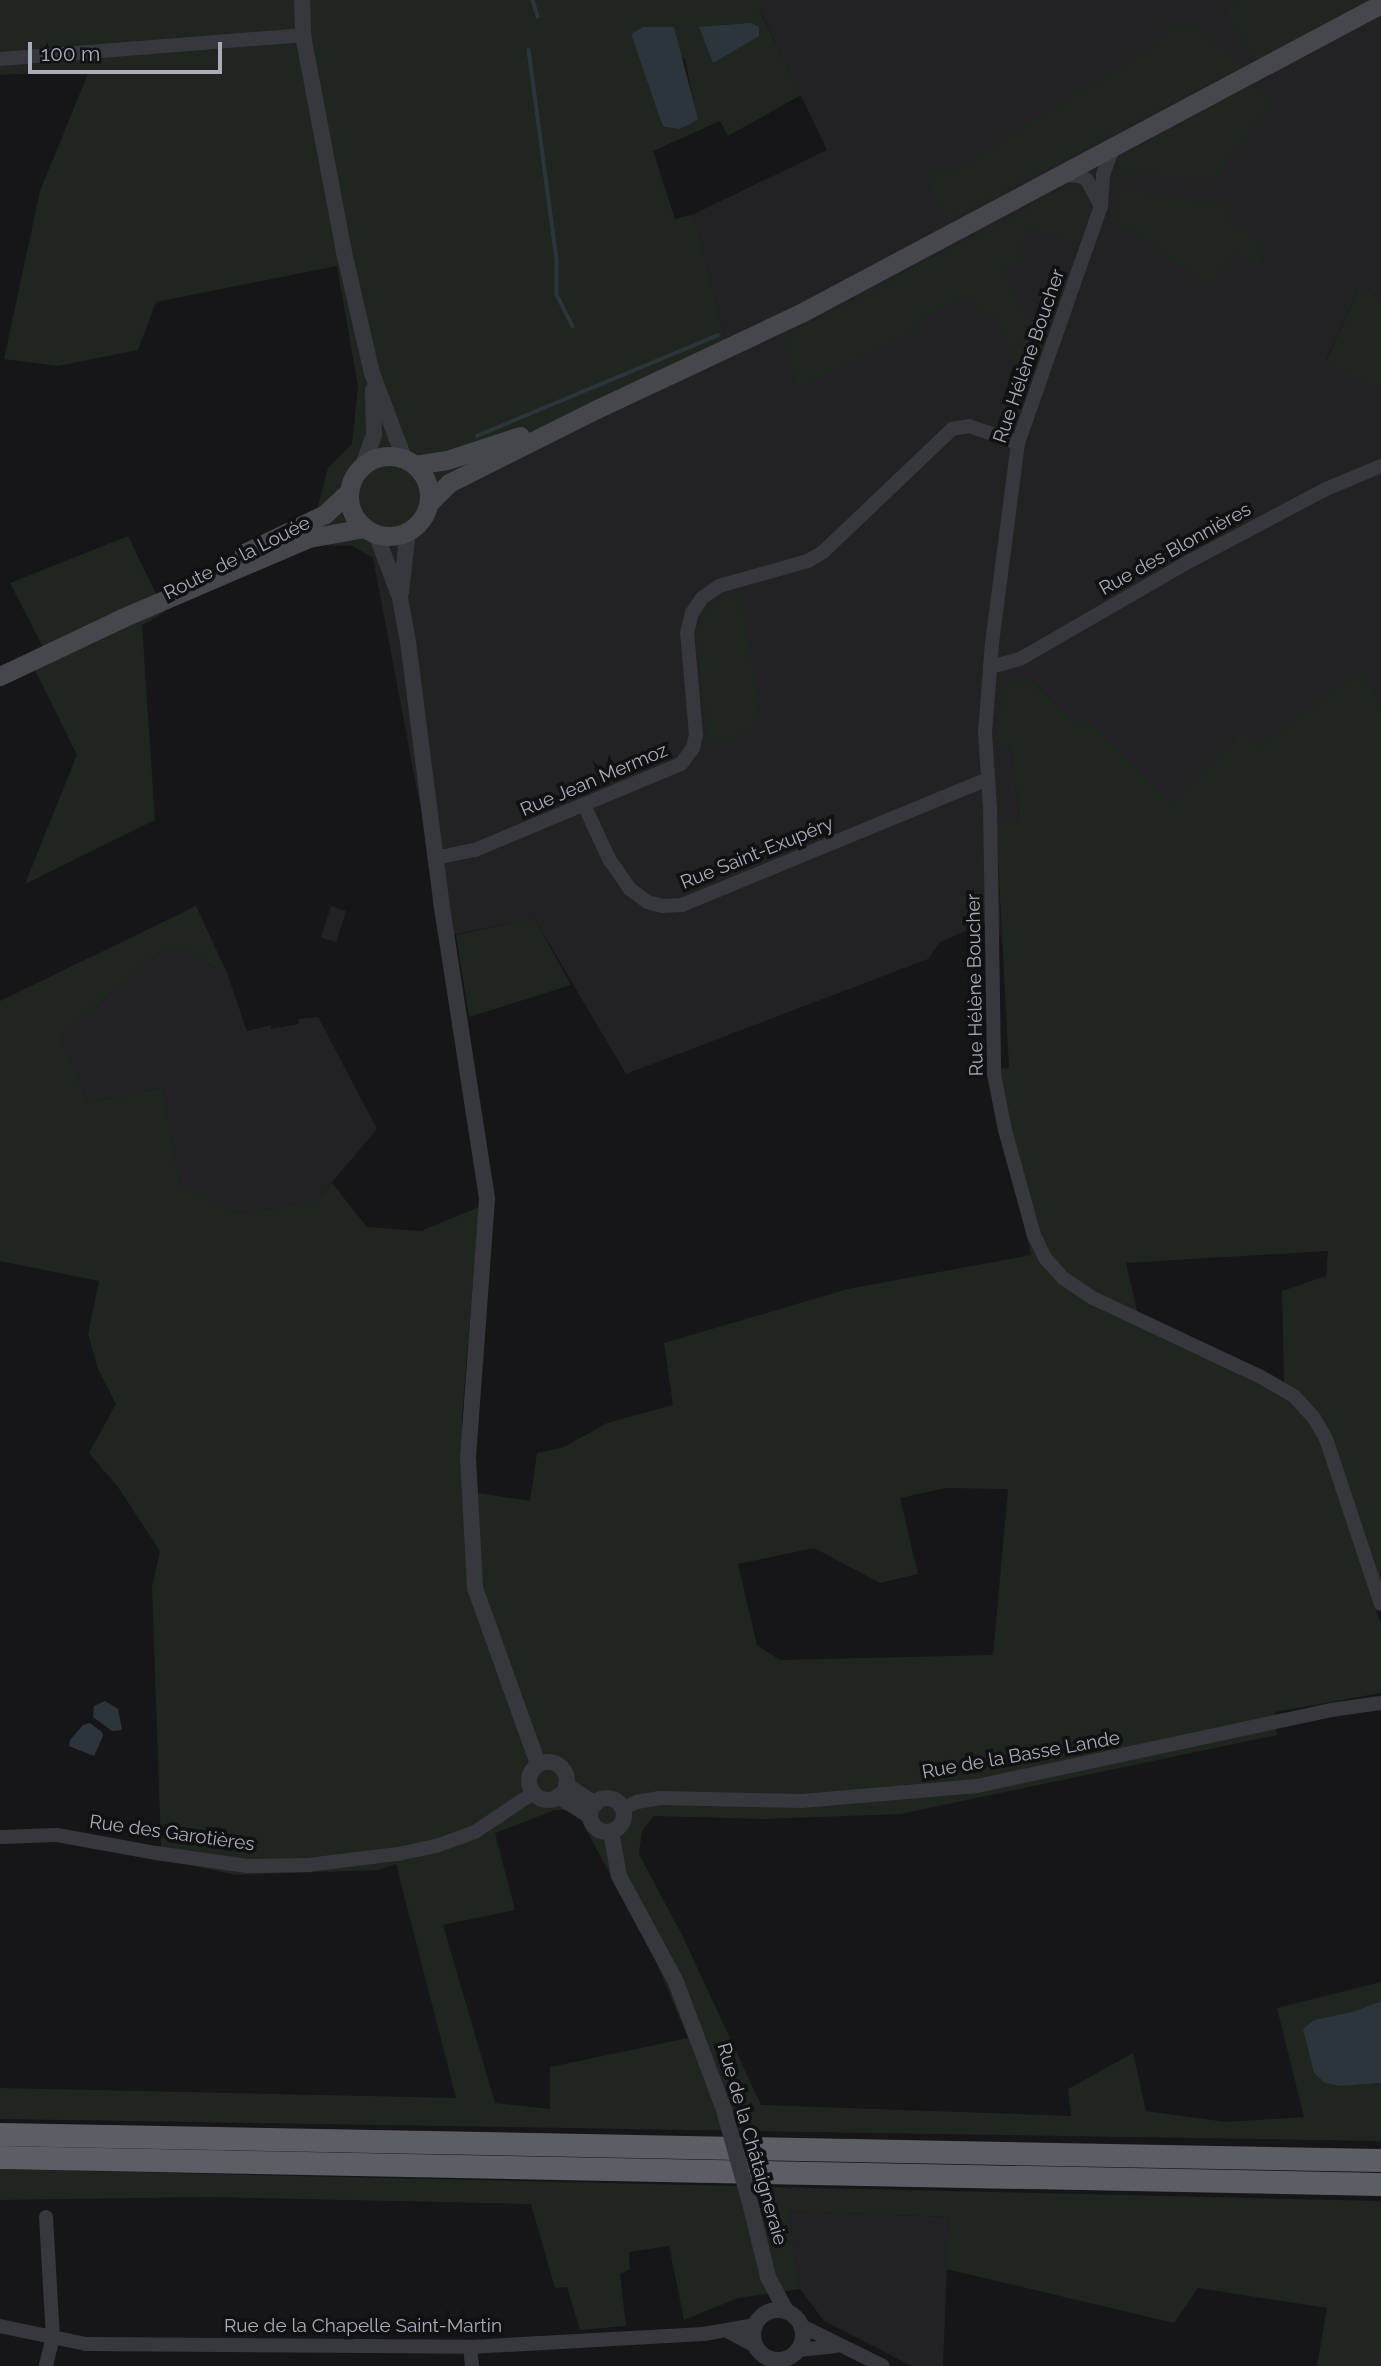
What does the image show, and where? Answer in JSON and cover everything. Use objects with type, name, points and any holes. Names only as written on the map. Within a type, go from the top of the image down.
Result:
[{"type":"highway","points":[[0,2134],[1381,2160]]},
{"type":"highway","points":[[0,2157],[1381,2183]]},
{"type":"main road","points":[[597,409],[447,460],[409,462],[383,456],[363,465],[356,473],[349,492],[352,512],[370,531],[387,536],[408,531],[425,514],[429,503],[449,483],[597,409],[744,342],[1381,4]]},
{"type":"main road","points":[[409,462],[427,482],[429,503]]},
{"type":"main road","name":"Route de la Louée","points":[[122,618],[206,571],[326,514],[349,492]]},
{"type":"main road","name":"Route de la Louée","points":[[0,676],[122,618],[309,538],[370,531]]},
{"type":"street","points":[[302,0],[303,35],[344,252],[372,373],[409,462]]},
{"type":"street","points":[[0,59],[303,35]]},
{"type":"street","name":"Rue Hélène Boucher","points":[[1113,148],[1103,175],[1101,206],[1018,443],[990,667],[985,732],[995,1074],[1005,1130],[1034,1235],[1045,1258],[1063,1278],[1093,1298],[1261,1377],[1295,1398],[1314,1418],[1326,1439],[1381,1604]]},
{"type":"street","points":[[1063,175],[1080,176],[1087,180],[1101,206]]},
{"type":"street","points":[[363,465],[374,435],[372,373]]},
{"type":"street","name":"Rue Jean Mermoz","points":[[436,858],[475,850],[585,807],[681,764],[694,748],[696,718],[687,633],[692,613],[702,598],[719,586],[808,561],[823,552],[952,429],[969,426],[1018,443]]},
{"type":"street","name":"Rue des Blonnières","points":[[990,667],[1020,659],[1190,561],[1326,489],[1381,466]]},
{"type":"street","points":[[370,531],[400,598]]},
{"type":"street","points":[[408,531],[400,598],[488,1216],[468,1457],[475,1588],[538,1764],[529,1781],[533,1793],[542,1799],[562,1791]]},
{"type":"street","name":"Rue Saint-Exupéry","points":[[585,807],[609,859],[630,889],[647,901],[663,906],[682,905],[987,779]]},
{"type":"street","name":"Rue de la Basse Lande","points":[[623,1808],[637,1802],[660,1798],[802,1801],[976,1786],[1331,1710],[1381,1703]]},
{"type":"street","points":[[538,1764],[557,1764],[565,1773],[562,1791]]},
{"type":"street","points":[[562,1791],[592,1810],[597,1829],[611,1832],[623,1823],[623,1808],[611,1798],[592,1810]]},
{"type":"street","name":"Rue des Garotières","points":[[0,1837],[57,1835],[247,1866],[308,1866],[436,1846],[475,1832],[533,1793]]},
{"type":"street","name":"Rue de la Châtaigneraie","points":[[611,1832],[620,1876],[676,1982],[724,2110],[768,2277],[786,2311],[802,2326]]},
{"type":"street","points":[[46,2217],[53,2337],[46,2366]]},
{"type":"street","name":"Rue de la Châtaigneraie","points":[[764,2357],[759,2320],[768,2277]]},
{"type":"street","points":[[759,2320],[771,2311],[786,2311]]},
{"type":"street","name":"Rue de la Chapelle Saint-Martin","points":[[0,2326],[86,2344],[470,2347],[729,2332],[759,2320]]},
{"type":"street","points":[[802,2326],[883,2366]]},
{"type":"street","points":[[790,2358],[803,2342],[802,2326]]},
{"type":"street","points":[[729,2332],[764,2357],[790,2358],[841,2346]]},
{"type":"street","points":[[470,2347],[472,2366]]},
{"type":"shaded area","points":[[0,0],[767,0],[759,9],[801,95],[728,136],[720,121],[653,151],[675,219],[694,214],[729,357],[446,487],[422,530],[373,558],[353,546],[308,545],[328,468],[352,444],[358,386],[337,266],[156,302],[138,350],[58,366],[4,359],[40,191],[89,71],[0,75]],"holes":[[[643,27],[685,59],[697,119],[679,129],[664,127],[631,34]]]},
{"type":"shaded area","points":[[767,0],[1239,0],[1223,10],[1381,0],[1381,299],[1360,285],[1325,363],[1381,393],[1381,705],[1360,671],[1258,745],[1243,730],[1172,805],[1087,718],[1079,725],[1027,677],[998,745],[1011,745],[1020,824],[996,824],[1001,935],[990,935],[984,923],[940,942],[928,959],[626,1074],[534,918],[438,938],[421,811],[373,558],[422,530],[446,487],[729,357],[694,214],[827,150],[759,8]]},
{"type":"shaded area","points":[[1239,0],[1370,0],[1257,61],[1223,10]]},
{"type":"shaded area","points":[[751,23],[759,27],[759,36],[713,63],[699,27]]},
{"type":"shaded area","points":[[1164,24],[1198,27],[1235,58],[1241,67],[947,221],[930,187],[929,175],[942,165],[948,174],[1166,37],[1159,26]]},
{"type":"shaded area","points":[[643,27],[674,27],[698,119],[689,125],[679,129],[664,127],[660,119],[631,34]]},
{"type":"shaded area","points":[[1251,85],[1274,102],[1215,179],[1123,174],[1116,165],[1126,153]]},
{"type":"shaded area","points":[[1072,184],[1087,193],[1092,208],[1077,245],[1030,228],[1016,264],[1004,268],[1042,347],[1027,383],[991,312],[981,316],[970,295],[917,321],[921,330],[797,389],[784,336]]},
{"type":"shaded area","points":[[1122,189],[1231,205],[1226,215],[1266,247],[1259,269],[1236,254],[1210,287],[1109,216]]},
{"type":"shaded area","points":[[1360,285],[1381,299],[1381,393],[1325,364]]},
{"type":"shaded area","points":[[128,536],[165,612],[142,625],[155,820],[25,884],[77,755],[35,670],[50,661],[10,583]]},
{"type":"shaded area","points":[[741,593],[758,700],[754,730],[718,745],[708,742],[695,634],[699,620],[708,609],[723,597]]},
{"type":"shaded area","points":[[1361,670],[1381,705],[1381,1609],[1376,1611],[1381,1624],[1381,1693],[1275,1712],[1277,1735],[900,1814],[766,1819],[654,1816],[642,1831],[639,1854],[683,1937],[761,2105],[1071,2116],[1068,2089],[1133,2053],[1146,2111],[1226,2122],[1304,2117],[1277,2008],[1381,1982],[1381,2001],[1352,2012],[1341,2086],[1381,2083],[1381,2141],[0,2119],[0,2088],[456,2098],[396,1864],[377,1870],[235,1875],[158,1858],[161,1845],[152,1587],[160,1551],[118,1487],[89,1453],[116,1404],[98,1369],[88,1334],[99,1281],[0,1261],[0,1001],[196,906],[227,973],[175,946],[168,946],[64,1033],[62,1042],[89,1103],[162,1088],[180,1185],[238,1214],[316,1201],[332,1183],[367,1227],[421,1231],[479,1207],[462,1417],[465,1491],[530,1501],[537,1453],[564,1447],[607,1423],[673,1405],[664,1343],[848,1289],[1031,1255],[986,1070],[1009,1068],[996,823],[1020,823],[1011,746],[997,745],[1002,690],[1027,677],[1079,725],[1087,717],[1172,804],[1243,730],[1258,745]],"holes":[[[1328,1251],[1326,1276],[1282,1291],[1284,1383],[1138,1315],[1126,1263]],[[946,1488],[1008,1489],[993,1655],[780,1660],[757,1645],[738,1564],[814,1548],[880,1583],[918,1574],[900,1498]],[[555,1810],[569,1810],[579,1816],[654,1957],[688,2038],[550,2067],[550,2109],[495,2103],[443,1925],[515,1910],[495,1833]]]},
{"type":"shaded area","points":[[331,906],[346,911],[336,942],[321,937]]},
{"type":"shaded area","points":[[534,918],[571,985],[469,1017],[456,935]]},
{"type":"shaded area","points":[[168,946],[175,946],[227,973],[247,1031],[271,1025],[271,1029],[299,1024],[298,1019],[318,1017],[377,1129],[316,1201],[238,1214],[180,1185],[162,1088],[89,1103],[62,1042],[64,1033]]},
{"type":"shaded area","points":[[105,1701],[118,1709],[122,1730],[112,1731],[93,1717],[94,1706]]},
{"type":"shaded area","points":[[90,1723],[102,1732],[103,1736],[94,1756],[69,1746],[70,1740],[83,1725]]},
{"type":"shaded area","points":[[1381,2001],[1381,2083],[1341,2086],[1325,2083],[1314,2073],[1303,2029],[1314,2020],[1352,2012]]},
{"type":"shaded area","points":[[0,2169],[1381,2201],[1381,2366],[1317,2366],[1327,2308],[1198,2288],[1174,2323],[946,2269],[949,2217],[788,2211],[800,2289],[738,2298],[684,2320],[669,2246],[629,2252],[630,2269],[620,2274],[626,2326],[580,2330],[567,2287],[555,2288],[531,2204],[209,2197],[0,2200]]},
{"type":"shaded area","points":[[788,2211],[949,2217],[943,2366],[912,2366],[824,2321],[800,2289]]},
{"type":"waterway","points":[[533,0],[538,16]]},
{"type":"waterway","points":[[529,50],[557,259],[557,295],[573,326]]},
{"type":"waterway","points":[[477,436],[718,335]]}]
